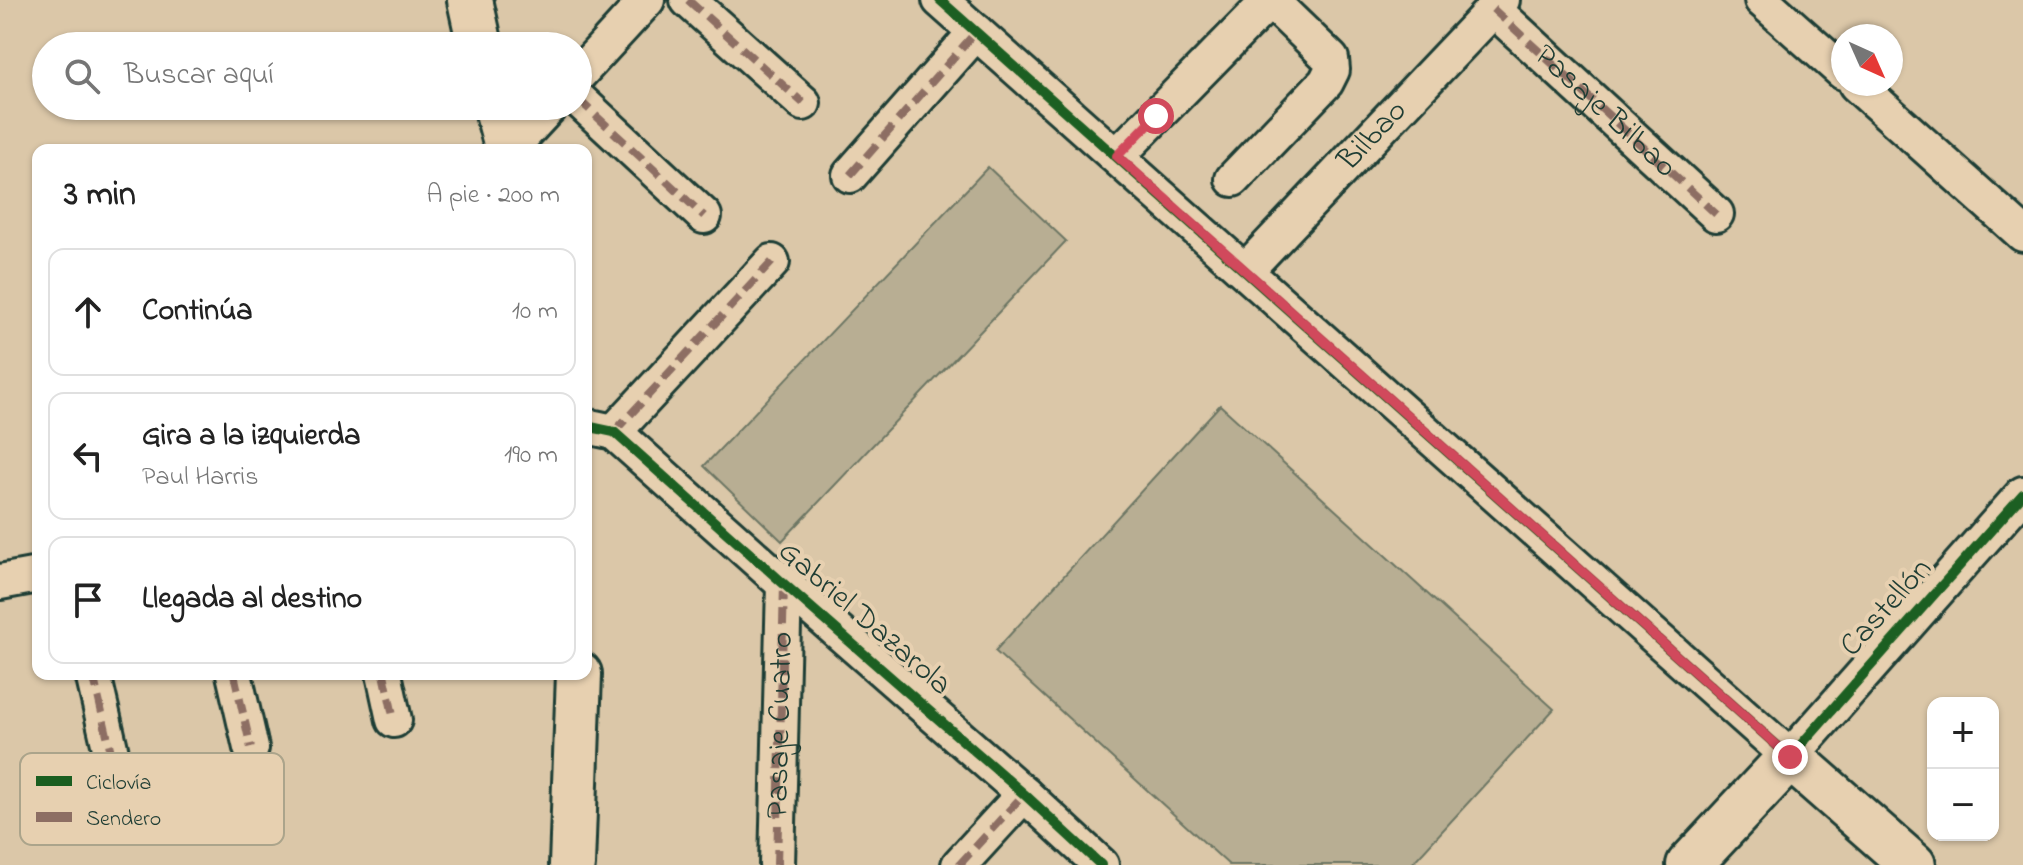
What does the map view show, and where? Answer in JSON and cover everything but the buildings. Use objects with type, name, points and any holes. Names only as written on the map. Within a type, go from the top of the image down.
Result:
[{"type":"main road","points":[[470,0],[477,32]]},
{"type":"main road","points":[[500,120],[506,144]]},
{"type":"main road","points":[[572,865],[579,680]]},
{"type":"main road","points":[[1790,757],[1913,865]]},
{"type":"main road","name":"Castellón","points":[[1689,865],[1790,757]]},
{"type":"street","points":[[592,60],[647,0]]},
{"type":"street","points":[[688,0],[803,103]]},
{"type":"street","points":[[940,0],[1790,757]]},
{"type":"street","points":[[1117,156],[1270,0],[1331,59],[1332,70],[1326,82],[1233,179]]},
{"type":"street","points":[[1762,0],[1831,61]]},
{"type":"street","name":"Pasaje Bilbao","points":[[1498,4],[1716,214]]},
{"type":"street","name":"Bilbao","points":[[1245,271],[1498,4]]},
{"type":"street","points":[[850,175],[976,32]]},
{"type":"street","points":[[1869,96],[2023,234]]},
{"type":"street","points":[[592,112],[704,216]]},
{"type":"street","points":[[514,144],[537,120]]},
{"type":"street","points":[[600,429],[772,262]]},
{"type":"street","name":"Gabriel Dazarola","points":[[600,429],[784,584],[1101,865]]},
{"type":"street","name":"Castellón","points":[[1790,757],[2023,494]]},
{"type":"street","points":[[0,582],[32,576]]},
{"type":"street","name":"Pasaje Cuatro","points":[[777,865],[784,584]]},
{"type":"street","points":[[94,680],[111,753]]},
{"type":"street","points":[[235,680],[251,748]]},
{"type":"street","points":[[385,680],[394,720]]},
{"type":"street","points":[[959,865],[1024,794]]},
{"type":"shaded area","points":[[988,167],[1066,241],[782,541],[704,466]]},
{"type":"shaded area","points":[[1220,405],[1554,709],[1411,865],[1229,865],[995,651]]},
{"type":"marked path","points":[[688,0],[803,103]]},
{"type":"marked path","points":[[1493,9],[1716,214]]},
{"type":"marked path","points":[[850,175],[976,32]]},
{"type":"marked path","points":[[592,112],[704,216]]},
{"type":"marked path","points":[[614,432],[772,262]]},
{"type":"marked path","points":[[777,865],[784,584]]},
{"type":"marked path","points":[[94,680],[111,753]]},
{"type":"marked path","points":[[235,680],[251,748]]},
{"type":"marked path","points":[[385,680],[394,720]]},
{"type":"marked path","points":[[959,865],[1024,794]]},
{"type":"cycle path","points":[[940,0],[1790,757],[2023,494]]},
{"type":"cycle path","points":[[592,427],[614,432],[1101,865]]},
{"type":"route","points":[[1156,116],[1117,156],[1790,757]]}]
